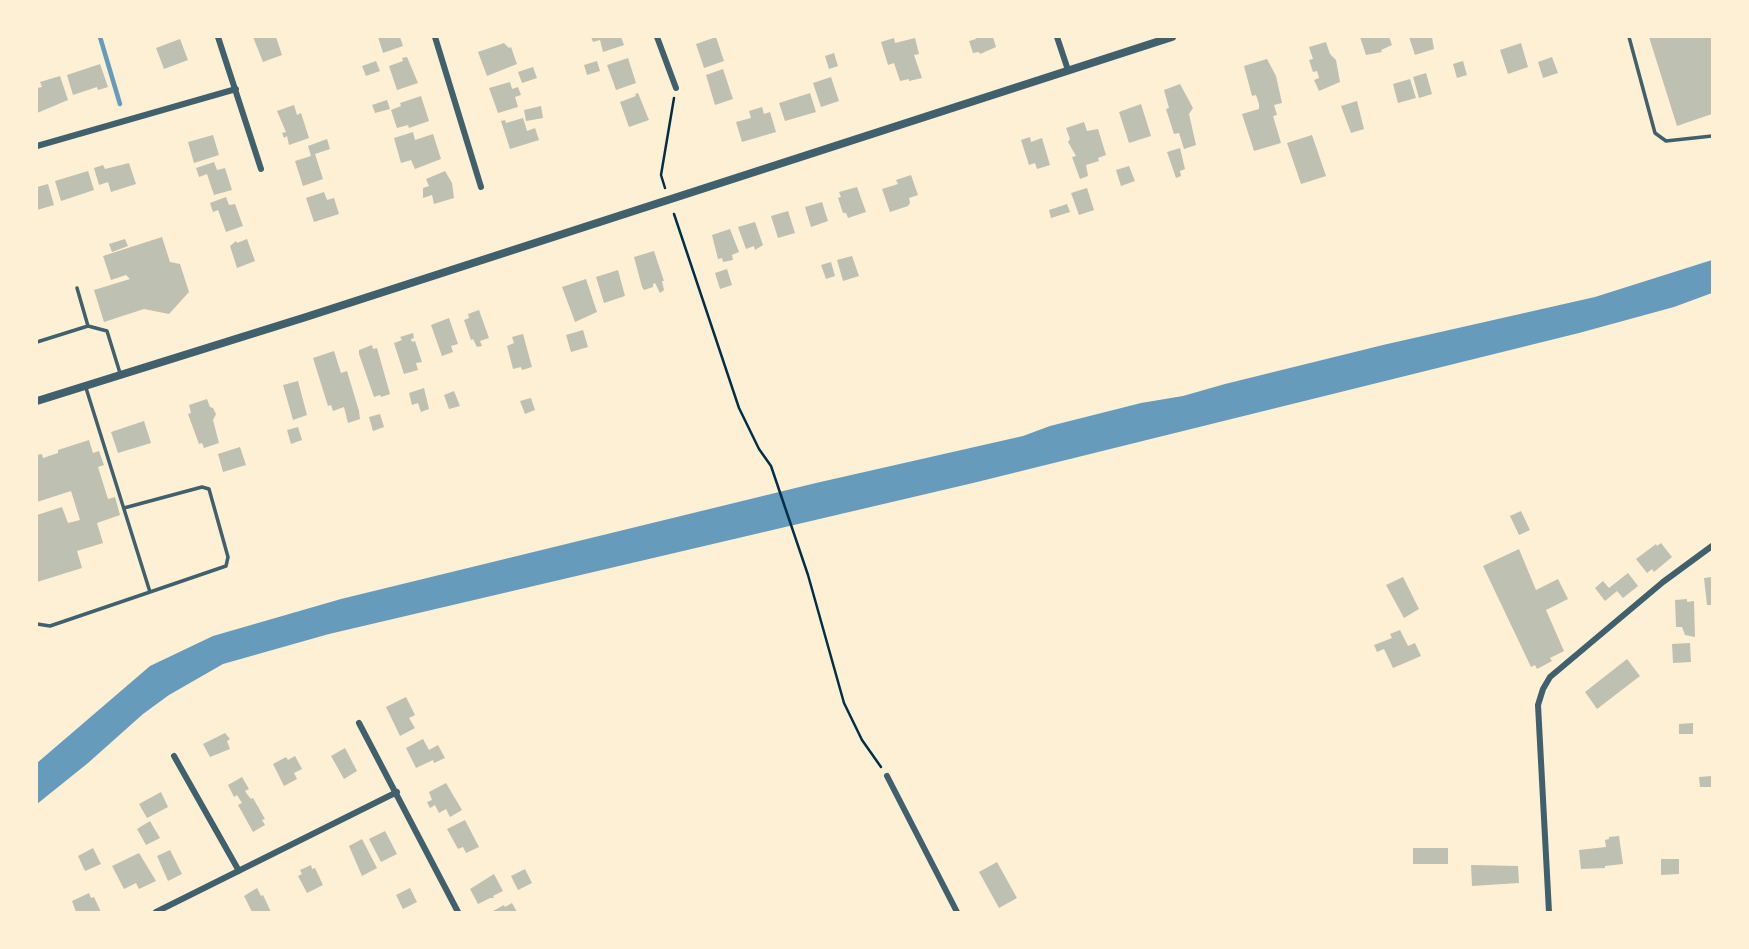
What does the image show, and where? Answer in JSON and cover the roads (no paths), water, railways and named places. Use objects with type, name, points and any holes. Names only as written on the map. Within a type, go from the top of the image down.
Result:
[{"type":"street","points":[[218,37],[261,169]]},
{"type":"street","points":[[435,37],[481,187]]},
{"type":"street","points":[[657,37],[676,88]]},
{"type":"street","points":[[1057,37],[1068,69]]},
{"type":"street","points":[[37,401],[1172,37]]},
{"type":"street","points":[[37,146],[236,89]]},
{"type":"street","points":[[1549,912],[1538,705],[1543,689],[1550,677],[1663,582],[1712,546]]},
{"type":"street","points":[[359,723],[458,912]]},
{"type":"street","points":[[174,756],[239,871]]},
{"type":"street","points":[[887,776],[957,912]]},
{"type":"street","points":[[156,912],[397,792]]},
{"type":"lane","points":[[1629,37],[1655,133],[1666,141],[1712,135]]},
{"type":"lane","points":[[77,288],[89,326]]},
{"type":"lane","points":[[37,342],[89,326],[107,331],[121,374]]},
{"type":"lane","points":[[85,386],[150,592]]},
{"type":"lane","points":[[37,624],[50,626],[226,566],[228,557],[209,489],[202,487],[124,508]]},
{"type":"water","points":[[1712,260],[1712,293],[1674,307],[1579,333],[973,483],[329,634],[223,664],[169,695],[143,714],[37,804],[37,763],[150,666],[213,636],[341,599],[816,483],[1023,436],[1050,426],[1141,403],[1183,396],[1383,345],[1595,297]]},
{"type":"waterway","points":[[100,37],[120,104]]}]
